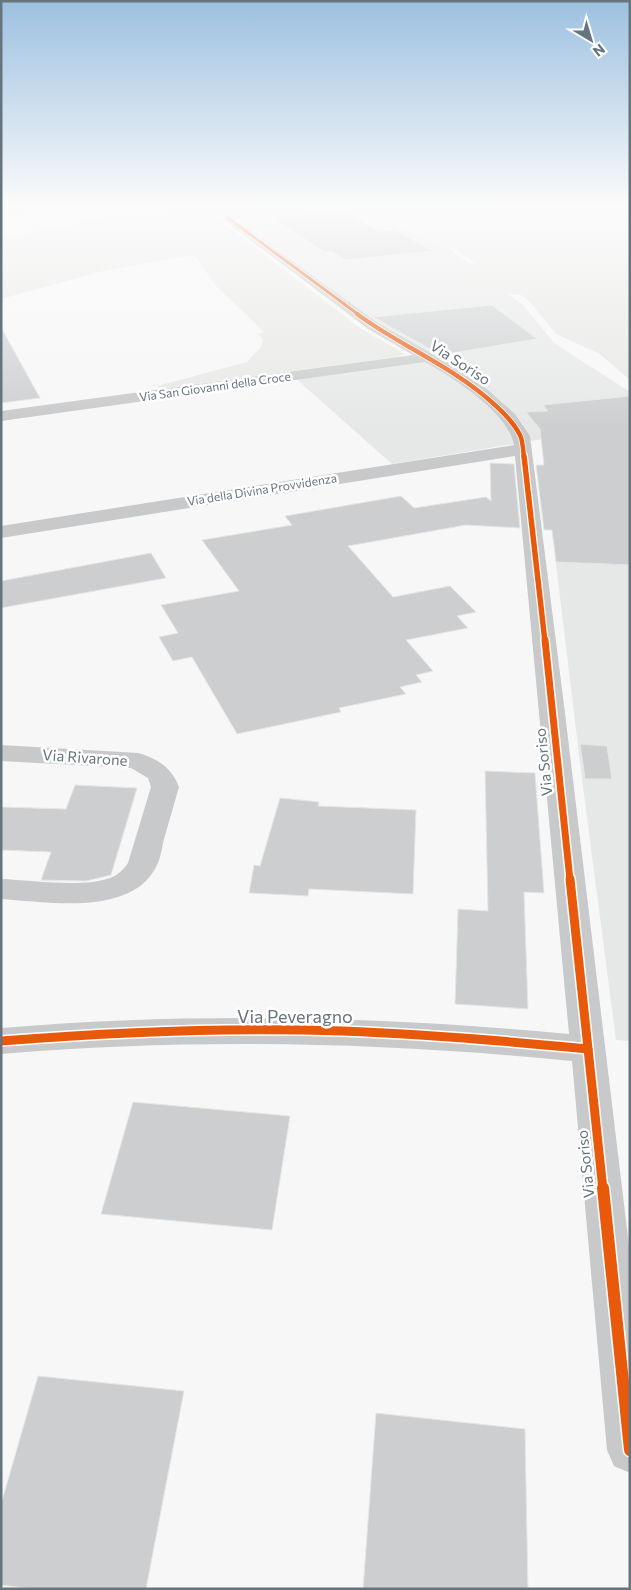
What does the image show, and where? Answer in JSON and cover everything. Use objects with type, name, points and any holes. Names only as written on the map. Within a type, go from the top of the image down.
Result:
[{"type":"street","name":"Via Soriso","points":[[310,279],[373,326],[428,357],[471,385],[498,406],[518,430],[523,449],[553,714],[630,1450]]},
{"type":"street","name":"Via San Giovanni della Croce","points":[[1,416],[428,357]]},
{"type":"street","name":"Via della Divina Provvidenza","points":[[1,532],[523,449]]},
{"type":"street","name":"Via Rivarone","points":[[1,753],[110,758],[138,762],[157,772],[162,778],[165,787],[143,864],[139,872],[122,885],[96,891],[1,889]]},
{"type":"street","name":"Via Peveragno","points":[[1,1041],[149,1033],[325,1031],[456,1037],[588,1049]]},
{"type":"shaded area","points":[[1,279],[73,279],[1,299]]},
{"type":"shaded area","points":[[211,279],[296,279],[360,328],[405,354],[396,357],[160,389],[157,386],[247,362],[261,347],[263,339],[258,334],[264,332]]},
{"type":"shaded area","points":[[309,279],[489,279],[524,306],[554,343],[630,392],[630,1041],[616,1040],[582,779],[543,457],[543,439],[392,464],[293,376],[427,357],[360,318]]},
{"type":"shaded area","points":[[462,279],[630,279],[630,380],[600,354],[556,334],[530,302],[521,295],[473,293]]},
{"type":"building","points":[[492,305],[537,339],[441,355],[373,317]]},
{"type":"building","points":[[1,327],[40,398],[1,403]]},
{"type":"building","points":[[630,396],[630,565],[556,562],[552,530],[544,530],[536,465],[544,465],[540,429],[526,412],[548,411],[543,405]]},
{"type":"building","points":[[490,463],[514,464],[520,528],[466,525],[348,546],[393,597],[450,586],[476,612],[457,616],[468,628],[406,640],[433,671],[416,675],[422,682],[400,687],[406,694],[339,708],[341,712],[237,734],[192,657],[173,661],[159,637],[178,633],[161,605],[239,591],[202,540],[292,525],[285,516],[401,496],[414,508],[486,497],[491,501]]},
{"type":"building","points":[[151,553],[166,578],[1,608],[1,581]]},
{"type":"building","points":[[580,744],[607,746],[612,779],[585,779]]},
{"type":"building","points":[[485,771],[535,773],[544,893],[524,892],[528,1009],[455,1004],[458,909],[488,911]]},
{"type":"building","points":[[75,785],[137,788],[111,875],[86,881],[41,880],[51,852],[1,850],[1,807],[66,809]]},
{"type":"building","points":[[280,798],[319,802],[318,806],[416,810],[413,894],[309,889],[308,896],[249,893],[254,865],[260,866]]},
{"type":"building","points":[[133,1102],[290,1116],[272,1230],[101,1214]]},
{"type":"building","points":[[38,1376],[184,1391],[146,1589],[34,1589],[1,1585],[1,1504]]},
{"type":"building","points":[[376,1413],[525,1429],[528,1589],[363,1589]]},
{"type":"cycle path","points":[[310,279],[373,326],[442,365],[482,393],[509,418],[521,436],[552,705],[630,1450]]},
{"type":"cycle path","points":[[1,1041],[114,1033],[285,1030],[399,1033],[588,1049]]}]
